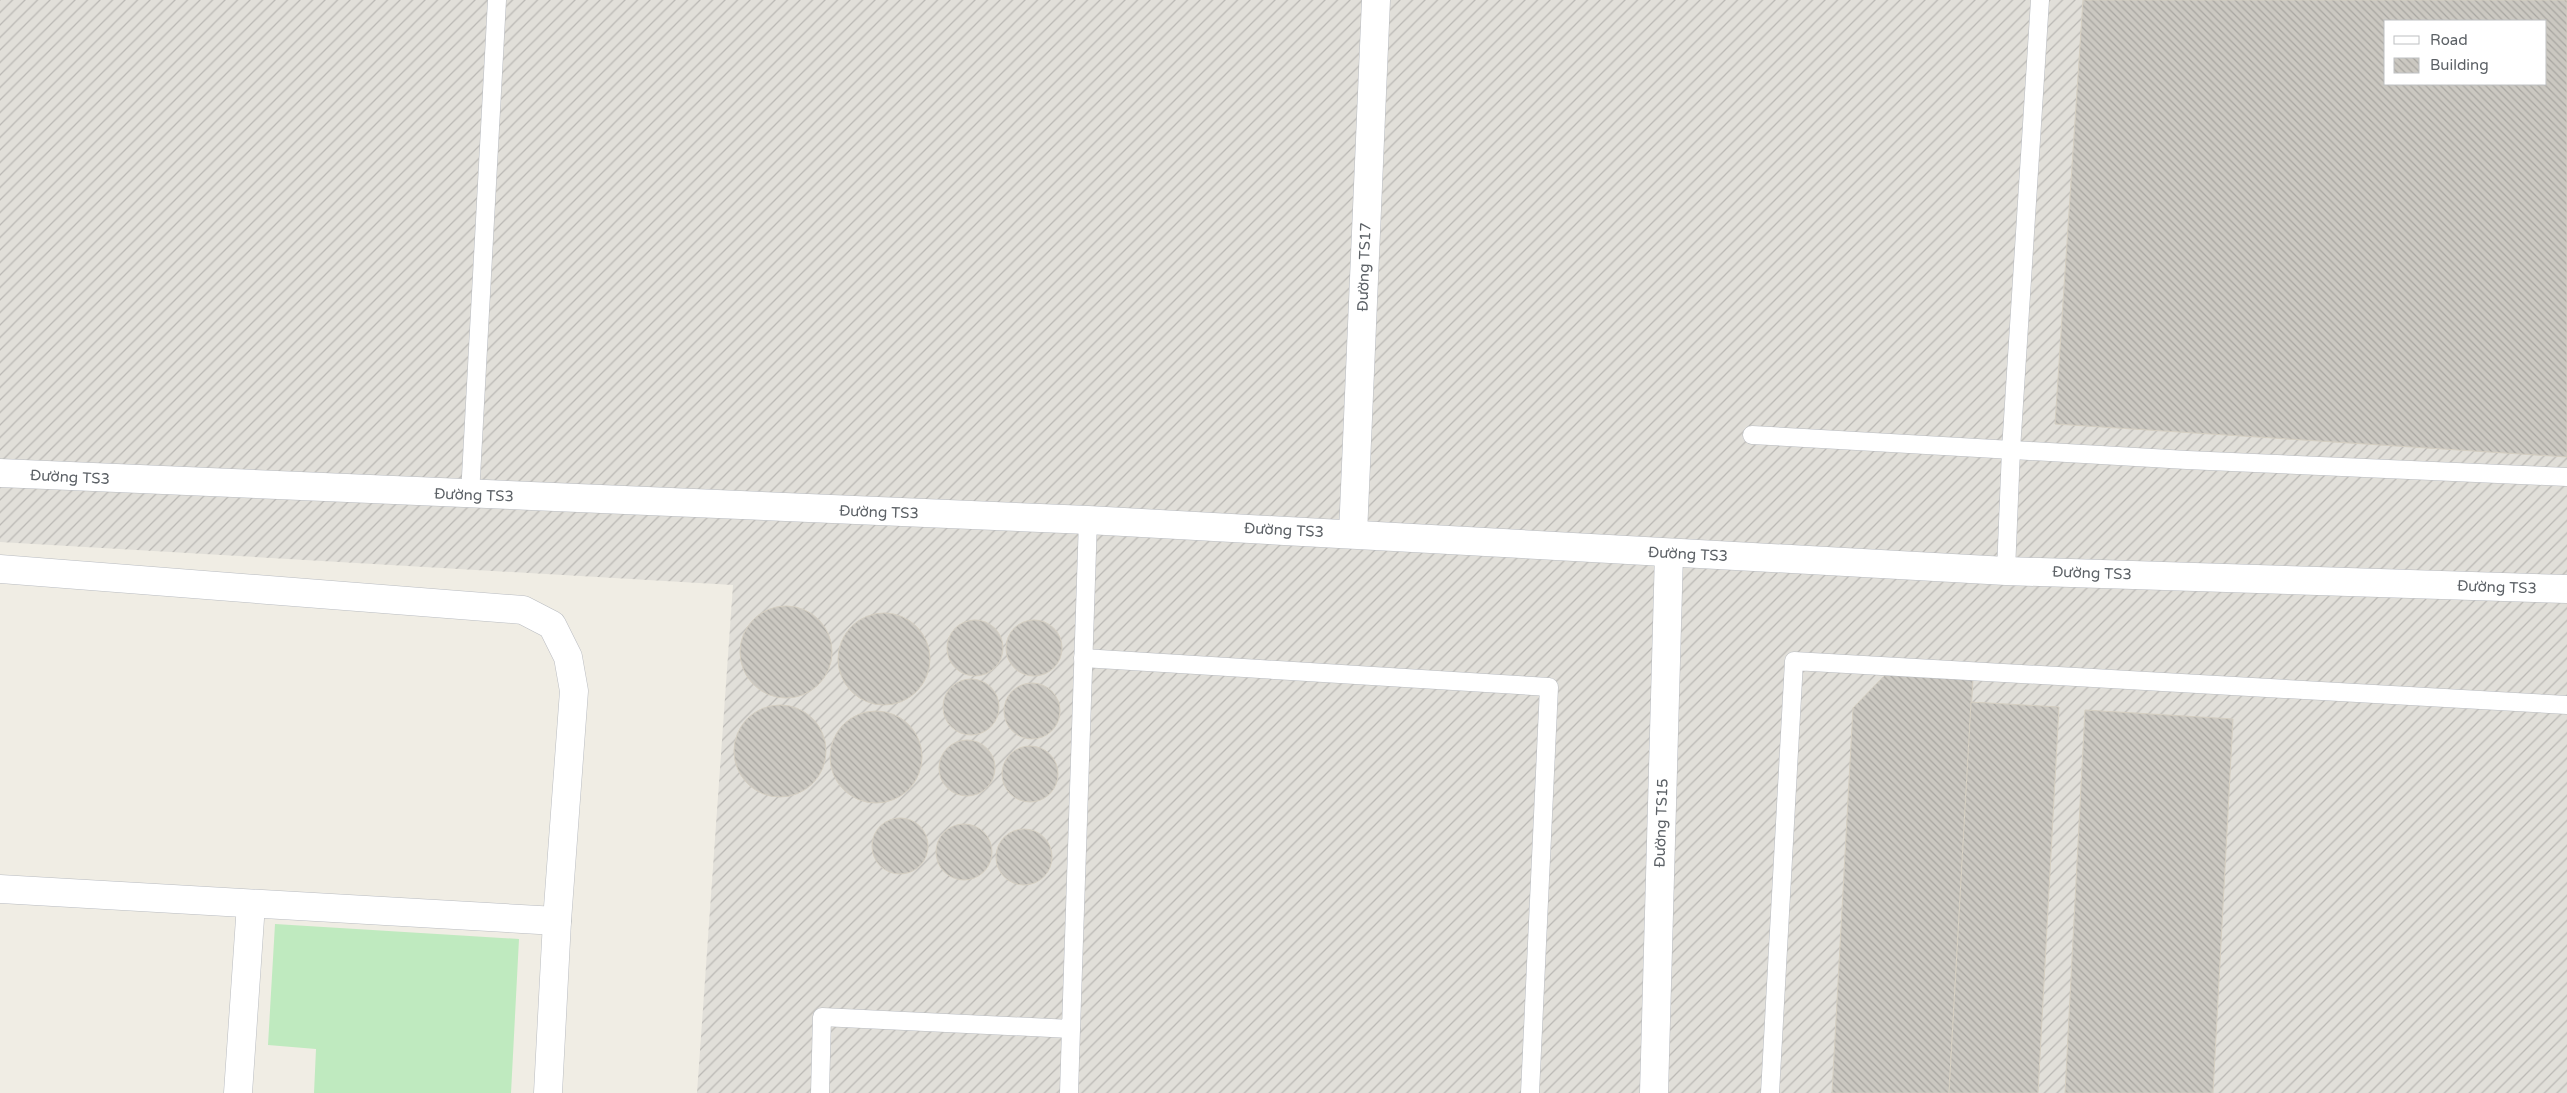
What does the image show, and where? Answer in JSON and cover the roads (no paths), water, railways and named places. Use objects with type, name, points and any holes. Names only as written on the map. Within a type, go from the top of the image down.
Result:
[{"type":"street","name":"Đường TS17","points":[[1353,534],[1376,0]]},
{"type":"street","name":"Đường TS3","points":[[0,473],[470,495],[1088,520],[1353,534],[1669,554],[2006,571],[2567,589]]},
{"type":"street","name":"Đường TS15","points":[[1654,1093],[1669,554]]},
{"type":"street","points":[[0,569],[524,610],[552,625],[568,657],[574,691],[557,921],[548,1093]]},
{"type":"street","points":[[0,889],[557,921]]},
{"type":"street","points":[[238,1093],[251,904]]},
{"type":"lane","points":[[470,495],[497,0]]},
{"type":"lane","points":[[2006,571],[2011,450],[2040,0]]},
{"type":"lane","points":[[1752,435],[2011,450],[2567,477]]},
{"type":"lane","points":[[1069,1093],[1088,520]]},
{"type":"lane","points":[[1083,658],[1549,687],[1530,1093]]},
{"type":"lane","points":[[1770,1093],[1794,661],[2567,705]]},
{"type":"lane","points":[[820,1093],[822,1017],[1071,1029]]}]
